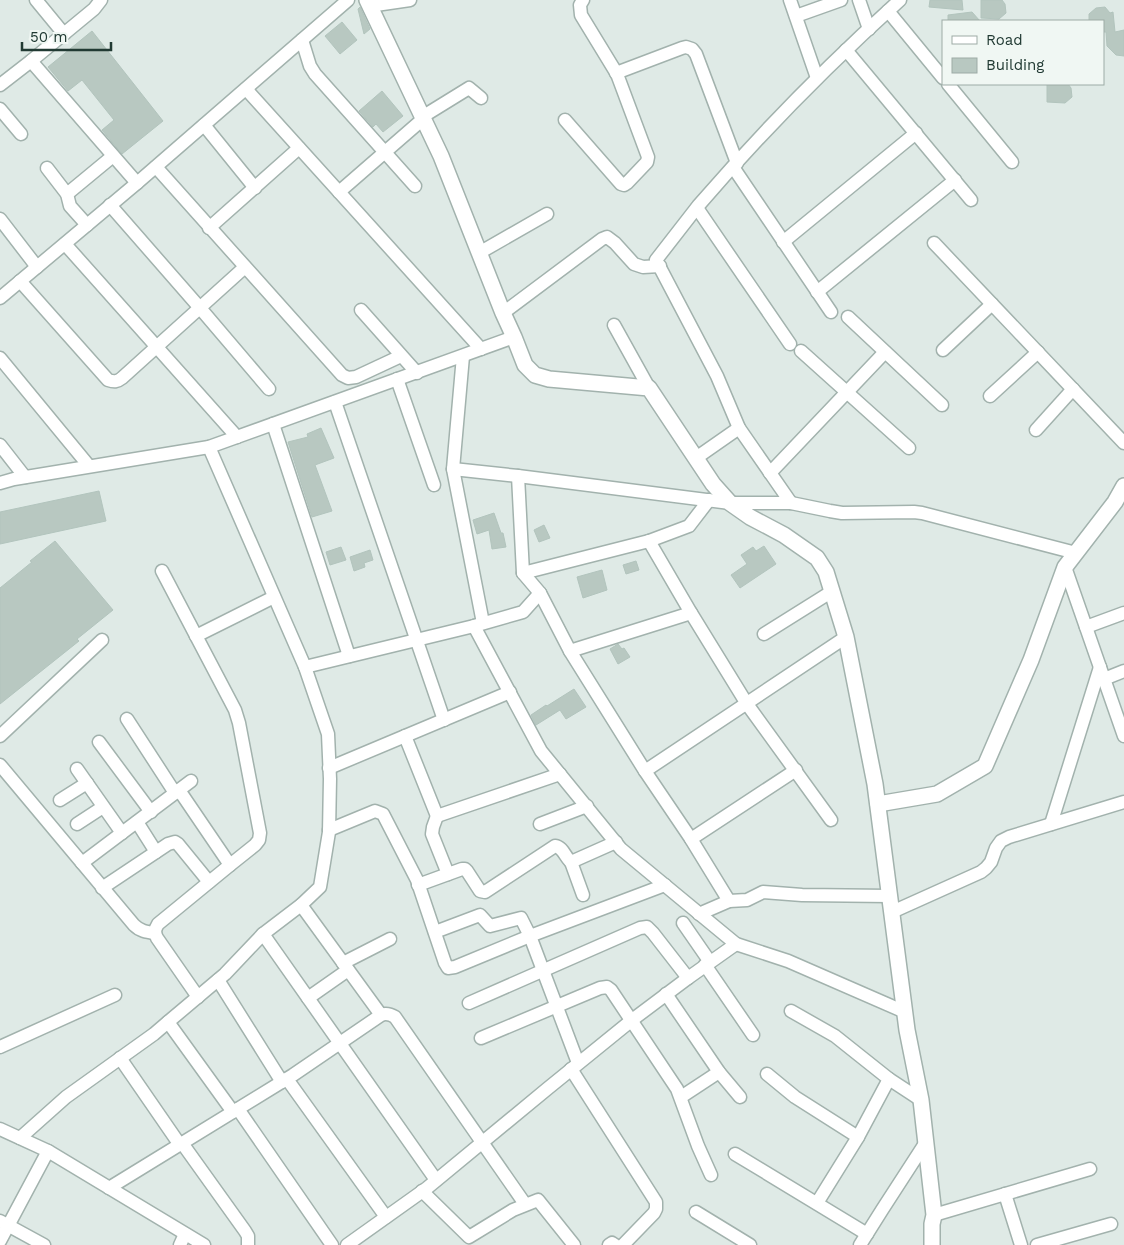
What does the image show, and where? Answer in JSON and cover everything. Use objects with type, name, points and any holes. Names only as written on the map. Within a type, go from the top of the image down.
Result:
[{"type":"street","points":[[36,0],[64,34]]},
{"type":"street","points":[[0,298],[137,184],[348,0]]},
{"type":"street","points":[[410,0],[368,3],[441,156],[502,313],[525,365],[535,375],[549,379],[649,388]]},
{"type":"street","points":[[565,120],[621,184],[627,183],[646,164],[648,160],[616,72],[581,15],[580,5],[583,0]]},
{"type":"street","points":[[790,0],[817,78]]},
{"type":"street","points":[[796,16],[841,0]]},
{"type":"street","points":[[859,0],[869,29]]},
{"type":"street","points":[[0,85],[94,9],[99,1]]},
{"type":"street","points":[[791,503],[739,428],[717,376],[656,260],[697,208],[735,165],[817,78],[892,5],[942,77]]},
{"type":"street","points":[[302,40],[310,66],[315,74],[415,186]]},
{"type":"street","points":[[616,72],[682,48],[692,48],[696,54],[735,165],[783,242],[831,312]]},
{"type":"street","points":[[846,50],[971,200]]},
{"type":"street","points":[[31,61],[137,184]]},
{"type":"street","points":[[949,85],[1012,162]]},
{"type":"street","points":[[339,192],[423,118],[469,88],[481,98]]},
{"type":"street","points":[[246,89],[481,350]]},
{"type":"street","points":[[0,109],[20,134]]},
{"type":"street","points":[[204,125],[255,188]]},
{"type":"street","points":[[783,242],[916,134]]},
{"type":"street","points":[[209,228],[299,148]]},
{"type":"street","points":[[67,194],[113,156]]},
{"type":"street","points":[[156,167],[342,375],[348,378],[356,377],[401,356]]},
{"type":"street","points":[[47,168],[67,194],[70,206],[88,225]]},
{"type":"street","points":[[817,292],[955,180]]},
{"type":"street","points":[[110,205],[269,389]]},
{"type":"street","points":[[697,208],[790,344]]},
{"type":"street","points":[[479,253],[547,214]]},
{"type":"street","points":[[0,219],[37,267]]},
{"type":"street","points":[[502,313],[607,237],[634,264],[642,267],[660,266]]},
{"type":"street","points":[[934,243],[1124,443]]},
{"type":"street","points":[[64,244],[237,437]]},
{"type":"street","points":[[20,282],[108,380],[113,382],[122,378],[157,348],[245,267]]},
{"type":"street","points":[[943,350],[992,304]]},
{"type":"street","points":[[361,310],[416,373]]},
{"type":"street","points":[[848,318],[942,405]]},
{"type":"street","points":[[614,325],[649,388],[713,484],[730,503],[750,517],[784,535],[817,558],[826,572],[846,637],[875,784],[907,1030],[921,1100],[934,1215],[932,1245]]},
{"type":"street","points":[[0,483],[25,477],[209,447],[514,337]]},
{"type":"street","points":[[801,351],[909,448]]},
{"type":"street","points":[[770,472],[885,352]]},
{"type":"street","points":[[990,396],[1038,352]]},
{"type":"street","points":[[463,356],[453,469],[479,624],[510,692],[541,752],[621,849],[736,944],[788,961],[905,1012]]},
{"type":"street","points":[[0,358],[89,466]]},
{"type":"street","points":[[397,379],[434,485]]},
{"type":"street","points":[[1036,430],[1073,389]]},
{"type":"street","points":[[335,402],[444,720]]},
{"type":"street","points":[[273,424],[349,656]]},
{"type":"street","points":[[696,458],[739,428]]},
{"type":"street","points":[[0,445],[25,477]]},
{"type":"street","points":[[20,1138],[66,1097],[154,1034],[218,980],[263,934],[320,887],[329,830],[328,734],[304,667],[209,447]]},
{"type":"street","points":[[453,469],[730,503],[791,503],[842,513],[914,512],[1076,552]]},
{"type":"street","points":[[518,476],[523,573],[540,593],[570,651],[645,771],[691,839],[728,901]]},
{"type":"street","points":[[878,804],[937,794],[985,766],[1031,660],[1065,567],[1120,501],[1124,486]]},
{"type":"street","points":[[523,573],[649,542],[689,526],[709,500]]},
{"type":"street","points":[[649,542],[747,704],[831,820]]},
{"type":"street","points":[[1065,567],[1124,736]]},
{"type":"street","points":[[162,571],[240,722],[260,834],[259,840],[255,845],[208,882],[155,928],[157,938],[198,997]]},
{"type":"street","points":[[764,634],[831,592]]},
{"type":"street","points":[[304,667],[523,612],[540,593]]},
{"type":"street","points":[[196,636],[274,598]]},
{"type":"street","points":[[570,651],[691,613]]},
{"type":"street","points":[[1086,626],[1124,613]]},
{"type":"street","points":[[645,771],[846,637]]},
{"type":"street","points":[[0,736],[102,640]]},
{"type":"street","points":[[1102,673],[1124,671]]},
{"type":"street","points":[[1051,824],[1102,673]]},
{"type":"street","points":[[329,768],[510,692]]},
{"type":"street","points":[[127,719],[230,865]]},
{"type":"street","points":[[405,736],[437,816],[432,827],[432,834],[448,874]]},
{"type":"street","points":[[99,742],[151,812]]},
{"type":"street","points":[[1,767],[138,930],[155,933]]},
{"type":"street","points":[[77,769],[122,834]]},
{"type":"street","points":[[691,839],[796,770]]},
{"type":"street","points":[[437,816],[560,774]]},
{"type":"street","points":[[82,863],[191,781]]},
{"type":"street","points":[[60,800],[87,783]]},
{"type":"street","points":[[892,912],[981,872],[991,862],[996,848],[1001,841],[1009,837],[1124,802]]},
{"type":"street","points":[[76,824],[103,806]]},
{"type":"street","points":[[540,824],[586,806]]},
{"type":"street","points":[[329,830],[375,812],[383,814],[418,885],[448,968],[455,967],[530,936],[665,885]]},
{"type":"street","points":[[137,822],[156,852]]},
{"type":"street","points":[[102,888],[168,844],[175,842],[208,882]]},
{"type":"street","points":[[571,862],[616,842]]},
{"type":"street","points":[[418,885],[465,869],[480,891],[485,892],[556,846],[560,848],[571,862],[582,895]]},
{"type":"street","points":[[699,914],[728,901],[747,900],[763,892],[802,895],[890,896]]},
{"type":"street","points":[[300,905],[381,1015]]},
{"type":"street","points":[[435,932],[480,915],[490,926],[521,918],[530,936],[557,1006],[575,1066],[656,1202],[654,1213],[623,1245]]},
{"type":"street","points":[[683,923],[753,1035]]},
{"type":"street","points":[[469,1003],[640,928],[647,928],[653,933],[688,978]]},
{"type":"street","points":[[263,934],[436,1180]]},
{"type":"street","points":[[308,998],[346,967],[390,939]]},
{"type":"street","points":[[348,1245],[436,1180],[632,1020],[736,944]]},
{"type":"street","points":[[218,980],[285,1080],[386,1217]]},
{"type":"street","points":[[481,1038],[600,988],[608,988],[632,1020],[677,1089],[711,1175]]},
{"type":"street","points":[[666,994],[719,1072],[740,1097]]},
{"type":"street","points":[[0,1047],[115,995]]},
{"type":"street","points":[[791,1011],[834,1036],[889,1079],[921,1100]]},
{"type":"street","points":[[110,1188],[285,1080],[381,1015],[390,1014],[394,1017],[525,1204]]},
{"type":"street","points":[[168,1022],[236,1111],[332,1245]]},
{"type":"street","points":[[120,1058],[245,1231],[248,1236],[248,1245]]},
{"type":"street","points":[[681,1097],[719,1072]]},
{"type":"street","points":[[767,1074],[795,1097],[858,1137]]},
{"type":"street","points":[[817,1203],[858,1137],[889,1079]]},
{"type":"street","points":[[0,1130],[48,1151],[110,1188],[182,1239],[204,1245]]},
{"type":"street","points":[[860,1245],[926,1142]]},
{"type":"street","points":[[0,1241],[4,1223],[48,1151]]},
{"type":"street","points":[[735,1154],[867,1234]]},
{"type":"street","points":[[934,1215],[1090,1169]]},
{"type":"street","points":[[422,1191],[470,1241],[513,1210],[538,1200],[574,1245]]},
{"type":"street","points":[[1005,1194],[1021,1245]]},
{"type":"street","points":[[696,1212],[750,1245]]},
{"type":"street","points":[[4,1223],[44,1245]]},
{"type":"street","points":[[1037,1245],[1111,1224]]},
{"type":"street","points":[[609,1245],[612,1243],[615,1245]]},
{"type":"building","points":[[930,0],[962,0],[963,10],[929,7]]},
{"type":"building","points":[[981,0],[1002,0],[1005,4],[1006,13],[999,19],[981,18]]},
{"type":"building","points":[[360,7],[370,29],[364,34],[358,9]]},
{"type":"building","points":[[1105,7],[1110,13],[1113,12],[1115,32],[1124,30],[1124,56],[1116,55],[1107,46],[1104,20],[1089,20],[1089,14],[1096,8]]},
{"type":"building","points":[[972,12],[979,20],[948,20],[948,15]]},
{"type":"building","points":[[342,22],[357,40],[340,54],[325,36]]},
{"type":"building","points":[[92,31],[163,121],[122,154],[102,130],[114,120],[82,80],[68,91],[48,67]]},
{"type":"building","points":[[1047,85],[1069,85],[1071,88],[1072,97],[1065,103],[1047,102]]},
{"type":"building","points":[[382,91],[403,116],[383,132],[376,124],[373,127],[359,111]]},
{"type":"building","points":[[321,428],[334,458],[315,465],[332,511],[312,517],[288,442],[308,437],[307,434]]},
{"type":"building","points":[[99,491],[106,521],[0,544],[0,512]]},
{"type":"building","points":[[494,513],[501,533],[503,533],[506,547],[492,549],[489,530],[477,534],[473,520]]},
{"type":"building","points":[[544,525],[550,538],[539,542],[534,530]]},
{"type":"building","points":[[55,541],[113,610],[77,639],[79,641],[0,704],[0,588]]},
{"type":"building","points":[[764,546],[776,564],[740,588],[731,575],[747,564],[741,555],[753,547],[756,551]]},
{"type":"building","points":[[341,547],[346,560],[330,565],[326,552]]},
{"type":"building","points":[[370,550],[373,560],[364,563],[365,567],[354,571],[350,557]]},
{"type":"building","points":[[636,561],[639,570],[626,574],[623,565]]},
{"type":"building","points":[[602,570],[607,590],[583,598],[577,577]]},
{"type":"building","points":[[618,644],[622,649],[624,648],[630,657],[618,664],[610,649]]},
{"type":"building","points":[[574,689],[586,707],[566,719],[560,710],[536,725],[531,715]]}]
